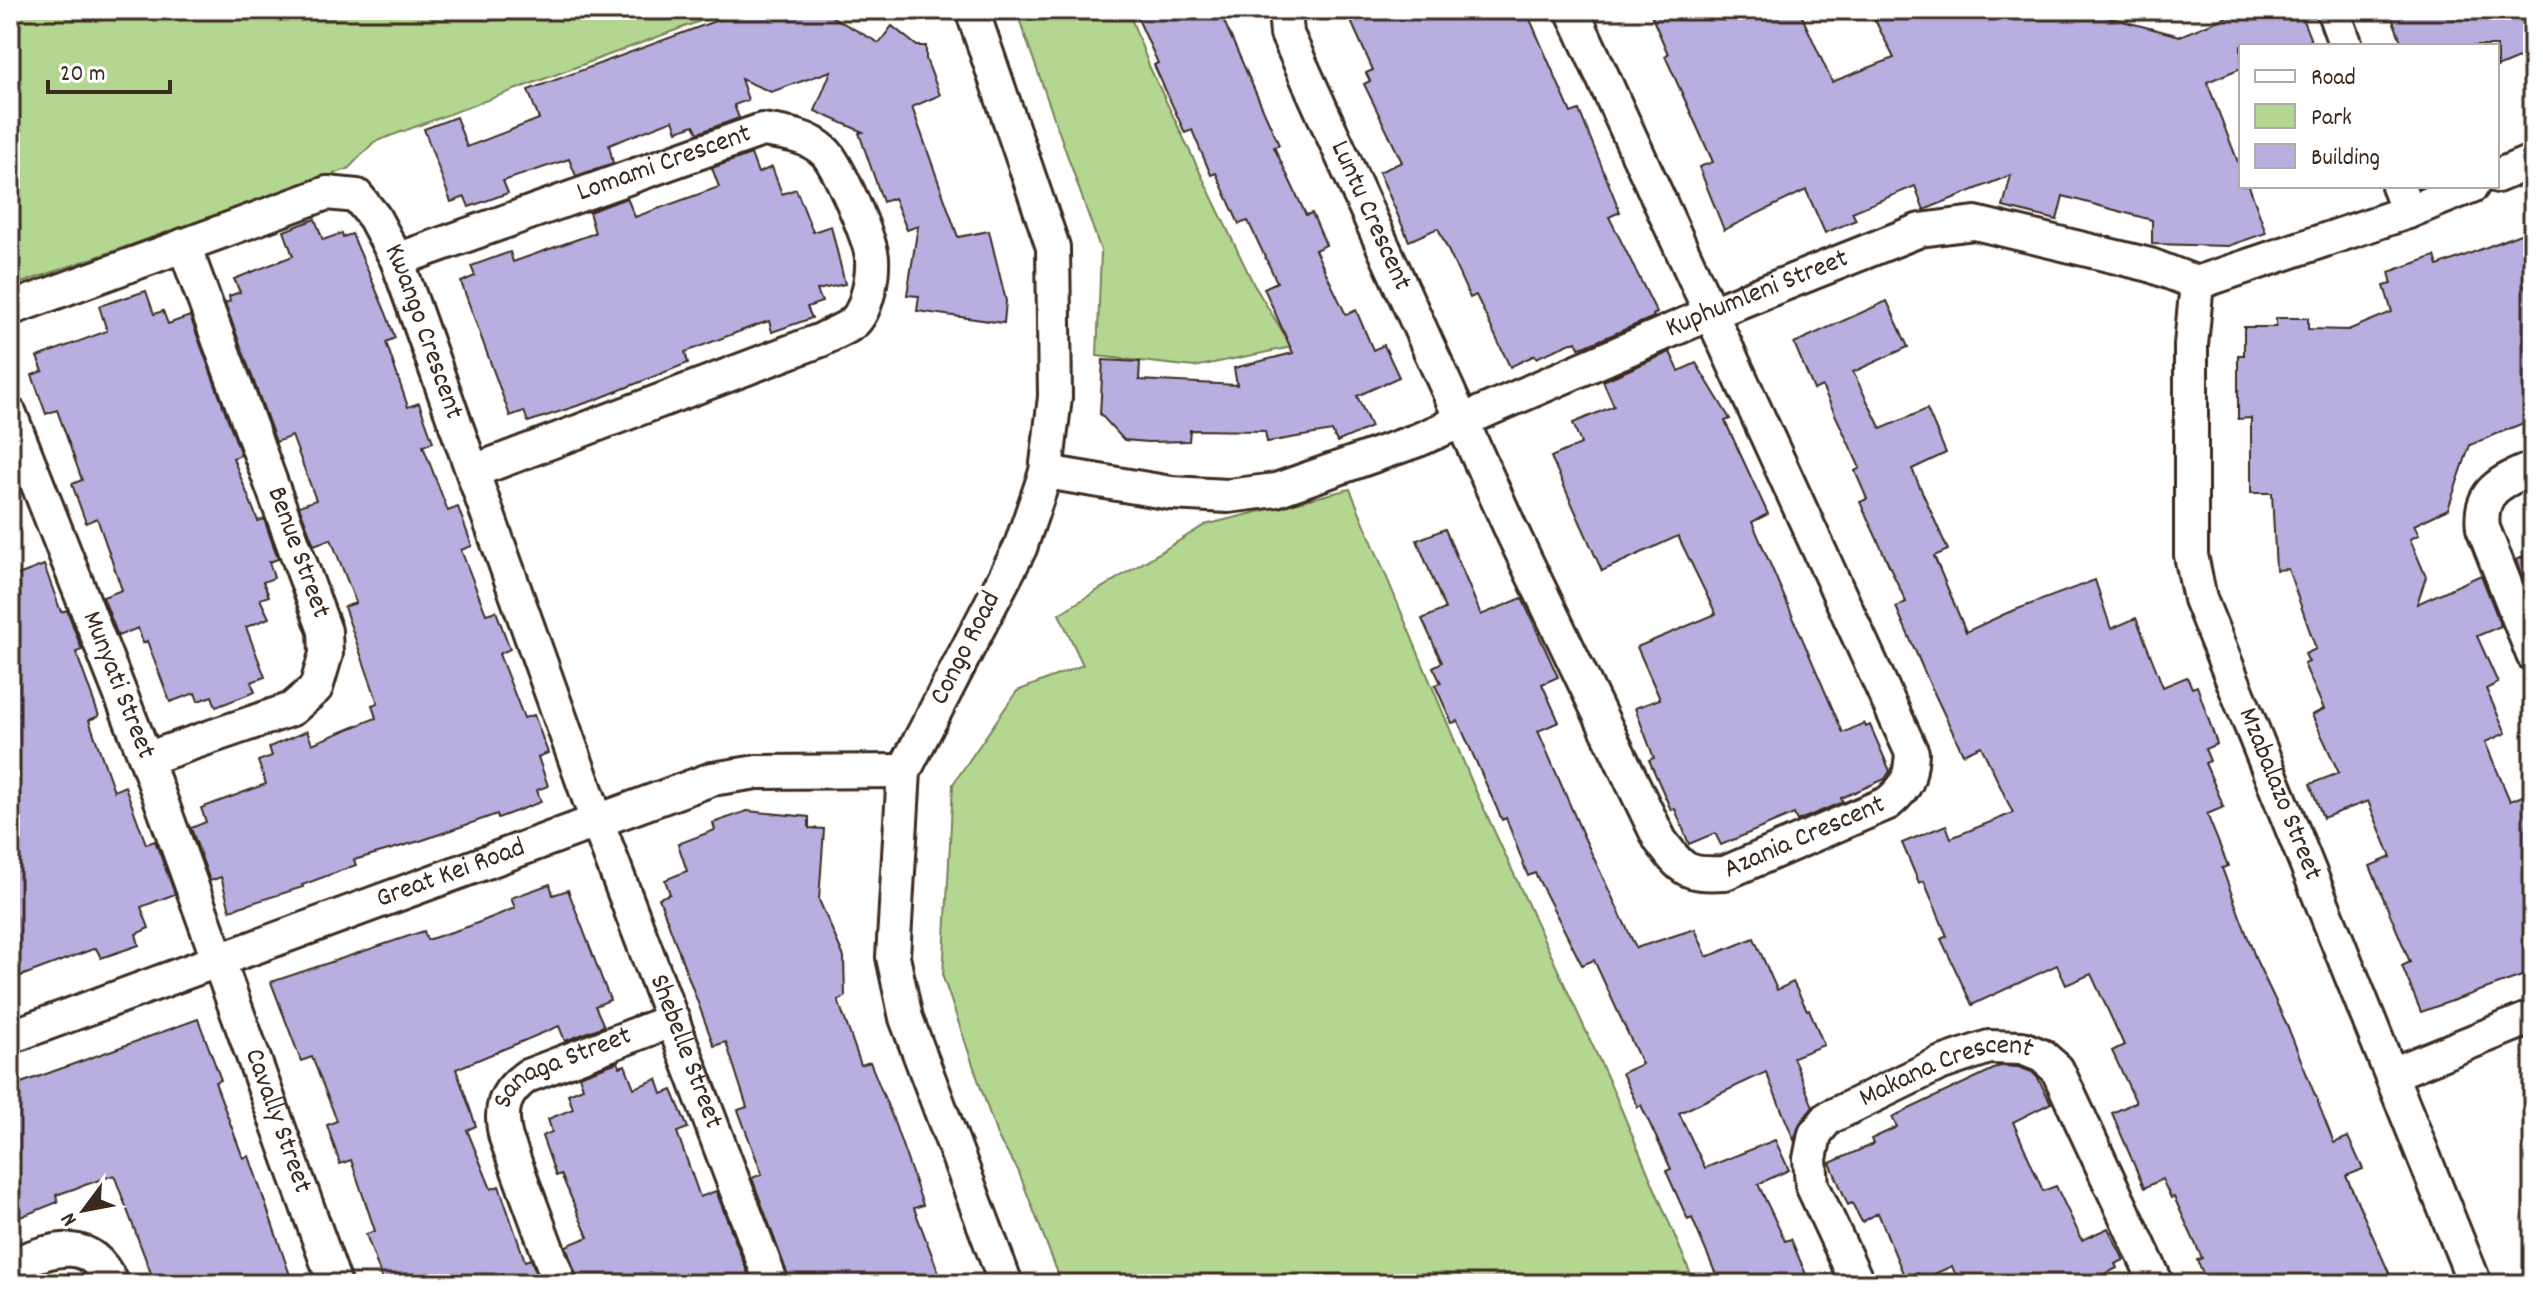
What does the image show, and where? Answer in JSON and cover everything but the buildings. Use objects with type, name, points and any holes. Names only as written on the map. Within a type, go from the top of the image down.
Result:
[{"type":"street","name":"Congo Road","points":[[972,10],[1053,247],[1055,397],[1046,472],[1020,548],[904,771],[893,957],[906,1018],[1006,1284]]},
{"type":"street","name":"Luntu Crescent","points":[[1285,10],[1287,34],[1461,421]]},
{"type":"street","points":[[1572,10],[1709,314]]},
{"type":"street","points":[[2333,10],[2345,44]]},
{"type":"street","name":"Lomami Crescent","points":[[397,260],[762,130],[805,139],[824,150],[838,167],[872,255],[870,290],[855,321],[821,340],[474,471]]},
{"type":"street","points":[[2499,175],[2533,161]]},
{"type":"street","points":[[2197,283],[2403,199],[2461,188]]},
{"type":"street","name":"Kwango Crescent","points":[[10,309],[327,193],[357,196],[374,217],[397,260],[597,821]]},
{"type":"street","name":"Kuphumleni Street","points":[[1046,472],[1171,493],[1228,496],[1276,490],[1418,440],[1709,314],[1920,230],[1975,223],[2150,265],[2197,283]]},
{"type":"street","name":"Benue Street","points":[[146,759],[292,709],[316,688],[326,654],[325,631],[184,245]]},
{"type":"street","name":"Mzabalazo Street","points":[[2197,283],[2191,345],[2191,555],[2200,599],[2475,1284]]},
{"type":"street","name":"Azania Crescent","points":[[1461,421],[1660,840],[1678,864],[1696,874],[1725,873],[1868,813],[1904,790],[1911,774],[1912,753],[1709,314]]},
{"type":"street","name":"Munyati Street","points":[[10,414],[146,759],[220,960]]},
{"type":"street","points":[[2533,468],[2501,482],[2492,490],[2481,513],[2483,528],[2533,655]]},
{"type":"street","name":"Great Kei Road","points":[[10,1037],[712,779],[757,772],[904,771]]},
{"type":"street","name":"Shebelle Street","points":[[597,821],[772,1284]]},
{"type":"street","name":"Cavally Street","points":[[220,960],[335,1284]]},
{"type":"street","points":[[2392,1074],[2533,1017]]},
{"type":"street","name":"Sanaga Street","points":[[560,1284],[506,1138],[502,1121],[505,1098],[527,1076],[673,1020]]},
{"type":"street","name":"Makana Crescent","points":[[1858,1284],[1812,1185],[1810,1159],[1815,1134],[1828,1118],[1939,1064],[1989,1047],[2022,1048],[2042,1056],[2057,1069],[2157,1284]]},
{"type":"street","points":[[10,1265],[45,1252],[71,1248],[92,1257],[106,1271],[112,1284]]},
{"type":"green space","points":[[10,10],[730,10],[374,142],[348,169],[10,287]]},
{"type":"green space","points":[[1016,10],[1128,10],[1150,68],[1254,285],[1292,347],[1194,367],[1097,356],[1101,251]]},
{"type":"green space","points":[[1350,489],[1474,787],[1614,1092],[1695,1284],[1062,1284],[1018,1170],[998,1138],[943,977],[953,784],[1017,691],[1083,665],[1059,614],[1205,525]]}]
